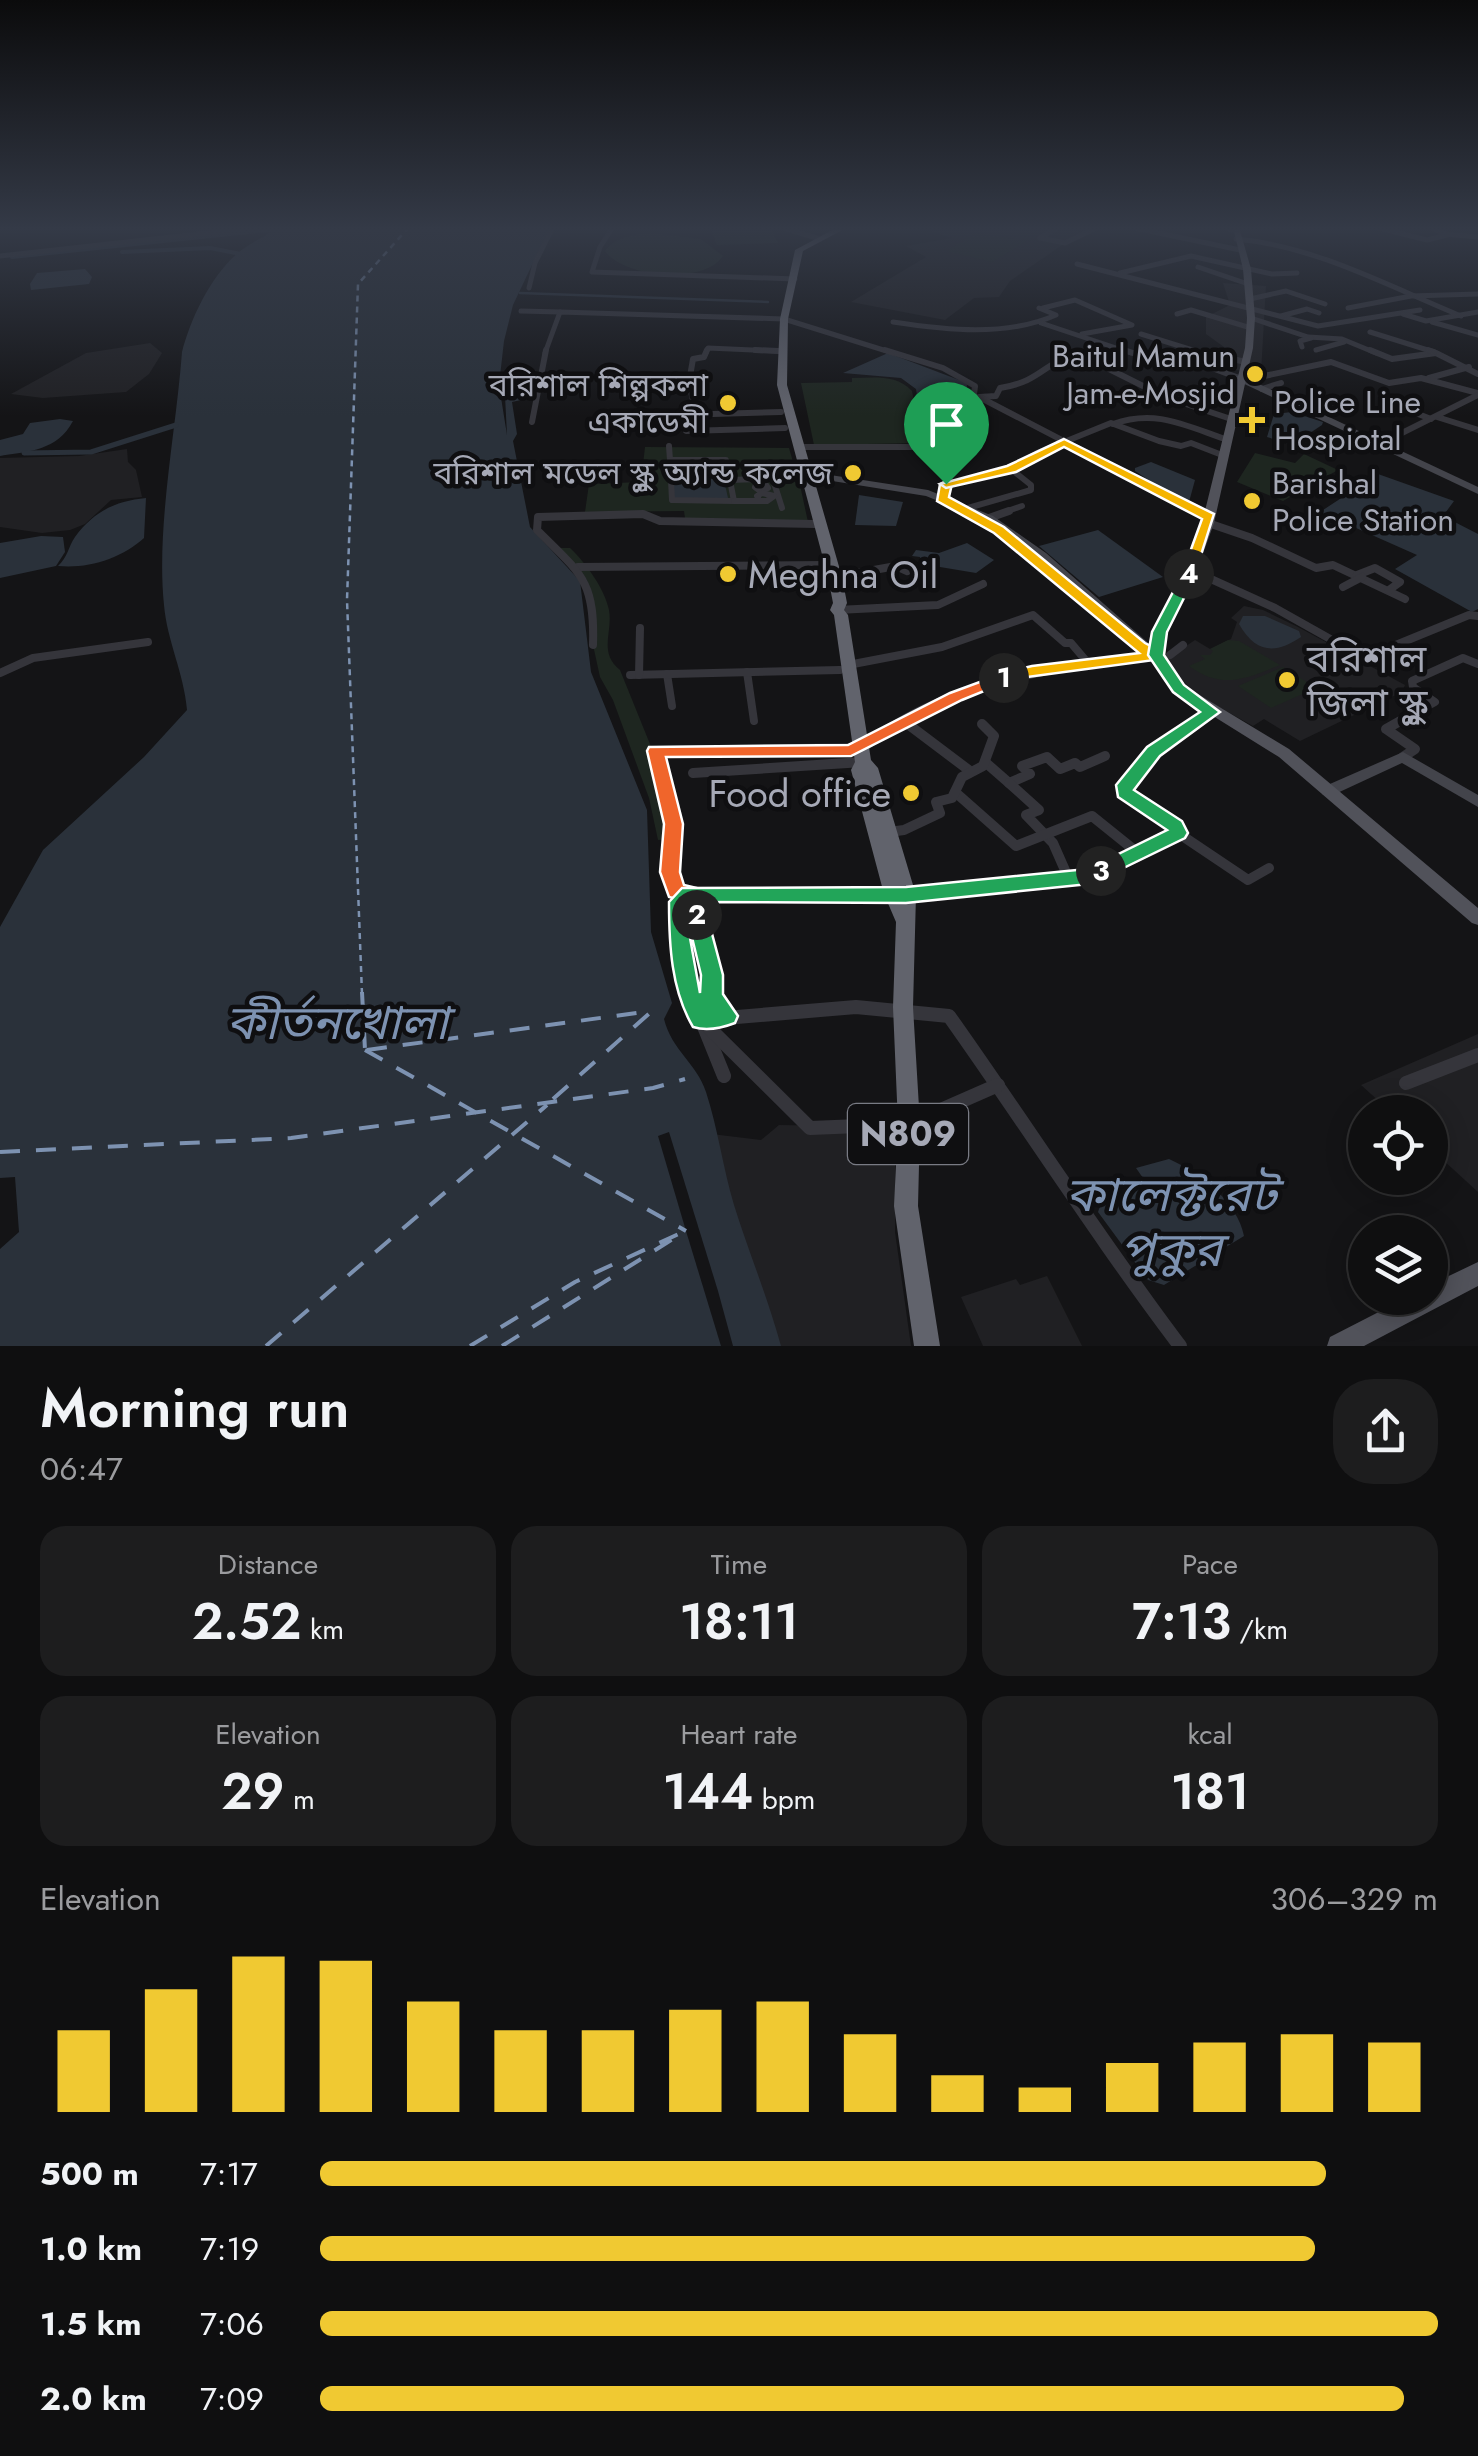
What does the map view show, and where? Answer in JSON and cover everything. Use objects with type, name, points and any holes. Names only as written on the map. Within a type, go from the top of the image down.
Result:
[{"type":"highway","name":"N809","points":[[791,290],[776,379],[785,428],[813,490],[830,571],[832,603],[837,610],[833,615],[850,719],[856,724],[862,755],[870,768],[905,920],[906,1206],[927,1346]]},
{"type":"highway","name":"N809","points":[[784,319],[782,385],[806,480],[805,491],[830,571]]},
{"type":"highway","name":"N809","points":[[862,755],[859,770],[900,895]]},
{"type":"main road","points":[[1249,290],[1251,319],[1246,362],[1224,439],[1208,520],[1191,570],[1159,632],[1166,655],[1178,688],[1284,753],[1475,912]]},
{"type":"main road","points":[[1242,379],[1478,491]]},
{"type":"main road","points":[[806,480],[942,499],[990,518],[1166,655]]},
{"type":"main road","points":[[942,499],[1014,541],[1139,646],[1166,655]]},
{"type":"main road","points":[[862,755],[884,732],[982,684],[1032,670],[1166,655]]},
{"type":"main road","points":[[856,724],[884,732]]},
{"type":"main road","points":[[1328,791],[1403,758],[1478,802]]},
{"type":"main road","points":[[1448,1288],[1478,1274]]},
{"type":"main road","points":[[1338,1346],[1396,1315]]},
{"type":"street","points":[[1165,290],[1314,338],[1346,341],[1393,359],[1436,353]]},
{"type":"street","points":[[1397,290],[1461,316]]},
{"type":"street","points":[[1177,314],[1192,310],[1251,319],[1278,317],[1325,304],[1286,292],[1250,299]]},
{"type":"street","points":[[1373,319],[1348,308],[1412,296],[1478,294]]},
{"type":"street","points":[[1460,295],[1478,303]]},
{"type":"street","points":[[1041,323],[1056,315],[1040,308],[1075,300],[1132,325],[1079,334]]},
{"type":"street","points":[[1400,303],[1419,311]]},
{"type":"street","points":[[1308,309],[1319,313]]},
{"type":"street","points":[[1278,317],[1325,327],[1419,311]]},
{"type":"street","points":[[521,312],[784,319],[943,368],[969,379],[979,397],[1208,520],[1316,568],[1331,564],[1404,599]]},
{"type":"street","points":[[532,422],[542,362],[560,312]]},
{"type":"street","points":[[1429,321],[1478,312]]},
{"type":"street","points":[[1403,314],[1478,335]]},
{"type":"street","points":[[893,322],[962,333],[979,327],[1041,323],[1139,355],[1177,355],[1242,379],[1330,362],[1389,383],[1424,379],[1468,367]]},
{"type":"street","points":[[1142,334],[1171,346],[1246,362]]},
{"type":"street","points":[[1370,336],[1384,336],[1436,353],[1478,374]]},
{"type":"street","points":[[1302,347],[1300,341],[1314,338]]},
{"type":"street","points":[[1316,350],[1346,341]]},
{"type":"street","points":[[778,351],[708,348],[704,357],[693,359],[688,382],[694,405],[686,431],[785,428]]},
{"type":"street","points":[[979,397],[996,396],[1000,388],[1026,384],[1038,377],[1046,365],[1076,352],[1164,397],[1231,420]]},
{"type":"street","points":[[1424,379],[1478,395]]},
{"type":"street","points":[[1262,390],[1281,383]]},
{"type":"street","points":[[1380,444],[1478,395]]},
{"type":"street","points":[[942,499],[951,465],[979,397]]},
{"type":"street","points":[[1385,401],[1450,428]]},
{"type":"street","points":[[1466,402],[1478,406]]},
{"type":"street","points":[[713,414],[782,412]]},
{"type":"street","points":[[946,484],[1012,469],[1064,443],[1138,415],[1170,420],[1224,439]]},
{"type":"street","points":[[1432,419],[1478,430]]},
{"type":"street","points":[[1113,424],[1160,441],[1181,446],[1191,443],[1222,455]]},
{"type":"street","points":[[920,430],[966,433]]},
{"type":"street","points":[[668,446],[672,500],[734,500],[759,495],[757,485],[769,481]]},
{"type":"street","points":[[726,447],[734,500]]},
{"type":"street","points":[[799,448],[925,448],[951,465]]},
{"type":"street","points":[[667,460],[726,460]]},
{"type":"street","points":[[768,464],[769,481],[782,508]]},
{"type":"street","points":[[968,508],[1031,490],[1020,472],[1012,469]]},
{"type":"street","points":[[730,480],[784,479]]},
{"type":"street","points":[[990,518],[1022,506]]},
{"type":"street","points":[[593,645],[594,610],[578,568],[539,532],[536,518],[643,514],[660,521],[815,524]]},
{"type":"street","points":[[578,568],[830,571],[896,566],[907,571]]},
{"type":"street","points":[[1343,587],[1375,568],[1400,582],[1388,590]]},
{"type":"street","points":[[1191,570],[1274,608],[1364,658],[1469,615],[1478,616]]},
{"type":"street","points":[[837,610],[938,605],[983,584]]},
{"type":"street","points":[[640,628],[634,675],[844,668],[961,644],[1033,616],[1070,643],[1088,662]]},
{"type":"street","points":[[0,673],[33,658],[148,642]]},
{"type":"street","points":[[1166,655],[1182,645]]},
{"type":"street","points":[[1403,758],[1415,749],[1386,728],[1434,702],[1413,687],[1412,681],[1463,658],[1478,664]]},
{"type":"street","points":[[747,672],[754,722]]},
{"type":"street","points":[[666,674],[672,706]]},
{"type":"street","points":[[1212,712],[1153,752],[1125,785],[1124,792],[1248,880],[1269,868]]},
{"type":"street","points":[[905,722],[970,771]]},
{"type":"street","points":[[886,832],[904,830],[940,813],[936,802],[952,798],[970,771],[985,762],[994,736],[982,724]]},
{"type":"street","points":[[862,755],[656,751],[674,824],[670,872],[676,891],[690,896],[900,895],[1089,876],[1178,833]]},
{"type":"street","points":[[693,773],[862,755]]},
{"type":"street","points":[[1009,783],[1030,774],[1022,766],[1047,757],[1060,769],[1075,763],[1080,767],[1105,756]]},
{"type":"street","points":[[985,762],[1038,810],[1026,816],[1046,836],[1068,878]]},
{"type":"street","points":[[955,792],[1016,846],[1092,816],[1138,853]]},
{"type":"street","points":[[690,896],[712,975],[712,997],[727,1016]]},
{"type":"street","points":[[690,896],[680,902],[679,938],[692,1005],[724,1076]]},
{"type":"street","points":[[701,1020],[784,1009],[903,1007],[949,1016],[1063,1177],[1105,1247],[1180,1346]]},
{"type":"street","points":[[701,1020],[810,1128],[908,1124],[998,1085]]},
{"type":"street","points":[[1406,1083],[1478,1055]]},
{"type":"shaded area","points":[[871,290],[1004,290],[999,297],[974,298],[945,320],[851,302]]},
{"type":"shaded area","points":[[1225,290],[1266,290],[1261,373],[1219,368],[1224,347],[1206,334],[1206,317],[1230,305]]},
{"type":"shaded area","points":[[150,343],[162,353],[149,374],[126,392],[43,398],[11,394],[86,353]]},
{"type":"shaded area","points":[[852,378],[892,379],[912,391],[922,443],[814,445],[801,383],[852,382]]},
{"type":"shaded area","points":[[645,447],[789,448],[796,472],[793,481],[800,485],[808,522],[685,518],[684,511],[585,512],[589,484],[641,482]]},
{"type":"shaded area","points":[[127,449],[142,497],[111,500],[85,524],[70,530],[42,533],[0,527],[0,458],[79,456]]},
{"type":"shaded area","points":[[1255,453],[1295,463],[1304,454],[1338,470],[1283,501],[1237,482]]},
{"type":"shaded area","points":[[558,548],[570,548],[576,554],[594,576],[607,602],[608,649],[654,754],[671,839],[658,840],[649,798],[613,700],[600,677],[593,645],[595,615],[587,580]]},
{"type":"shaded area","name":"বরিশাল জিলা স্কুল","points":[[1244,606],[1263,610],[1298,627],[1405,685],[1402,692],[1300,741],[1264,719],[1253,726],[1199,696],[1175,674],[1168,658],[1195,640],[1210,649],[1231,639],[1237,622],[1231,618]]},
{"type":"shaded area","points":[[1228,640],[1239,641],[1280,665],[1234,680],[1212,678],[1189,666],[1205,659],[1200,655],[1210,655],[1210,649]]},
{"type":"shaded area","points":[[1283,667],[1316,688],[1271,708],[1238,686]]},
{"type":"shaded area","points":[[1478,1034],[1478,1192],[1448,1164],[1448,1095],[1372,1095],[1361,1085]]},
{"type":"shaded area","points":[[779,1125],[899,1127],[895,1139],[895,1232],[911,1346],[709,1346],[662,1128],[761,1140]]},
{"type":"shaded area","points":[[1047,1276],[1082,1346],[983,1346],[961,1297],[1016,1279],[1020,1285]]},
{"type":"water","name":"কীর্তনখোলা","points":[[209,290],[520,290],[504,341],[499,385],[507,435],[505,396],[521,395],[521,400],[512,402],[517,434],[513,441],[530,527],[580,581],[591,672],[647,810],[651,932],[672,1003],[664,1019],[706,1092],[734,1205],[781,1346],[0,1346],[0,1249],[19,1232],[15,1177],[0,1178],[0,927],[43,850],[144,757],[187,710],[166,618],[162,575],[182,352]]},
{"type":"water","points":[[888,353],[967,383],[966,400],[954,428],[922,428],[916,389],[901,378],[843,373]]},
{"type":"water","points":[[1292,412],[1323,422],[1322,425],[1292,445],[1267,437],[1274,414]]},
{"type":"water","points":[[73,421],[51,444],[0,456],[0,440],[23,434],[30,423]]},
{"type":"water","points":[[672,462],[720,462],[728,498],[674,499]]},
{"type":"water","points":[[1151,462],[1195,480],[1189,502],[1182,502],[1135,471]]},
{"type":"water","points":[[1378,474],[1454,501],[1443,516],[1478,534],[1478,609],[1472,612],[1395,569],[1417,555],[1320,512]]},
{"type":"water","points":[[859,495],[903,502],[896,526],[855,525]]},
{"type":"water","points":[[146,498],[144,538],[135,545],[93,564],[58,566],[75,537],[98,514],[115,505]]},
{"type":"water","points":[[1098,530],[1163,577],[1099,597],[1039,546]]},
{"type":"water","points":[[41,536],[63,537],[65,552],[56,566],[0,578],[0,543]]},
{"type":"water","points":[[967,543],[994,560],[976,573],[922,564],[920,557],[912,556],[916,550],[939,553]]},
{"type":"water","points":[[1243,616],[1265,616],[1299,631],[1301,637],[1275,648],[1259,646],[1239,624]]},
{"type":"water","name":"কালেক্টরেট পুকুর","points":[[1169,1159],[1193,1172],[1226,1200],[1244,1236],[1164,1285],[1148,1280],[1098,1212],[1110,1195],[1143,1178],[1136,1168]]},
{"type":"pier","points":[[669,1132],[733,1346],[721,1346],[686,1231],[658,1136]]},
{"type":"waterway","points":[[520,293],[768,302]]},
{"type":"waterway","points":[[24,453],[91,452],[176,425]]},
{"type":"ferry route","points":[[358,290],[347,600],[362,994]]},
{"type":"ferry route","points":[[362,992],[365,1050],[476,1112]]},
{"type":"ferry route","points":[[367,1050],[651,1011]]},
{"type":"ferry route","points":[[553,1099],[652,1011]]},
{"type":"ferry route","points":[[476,1112],[653,1088],[685,1079]]},
{"type":"ferry route","points":[[513,1134],[547,1105]]},
{"type":"ferry route","points":[[0,1152],[291,1138],[476,1112]]},
{"type":"ferry route","points":[[476,1112],[513,1134]]},
{"type":"ferry route","points":[[266,1346],[513,1134]]},
{"type":"ferry route","points":[[513,1134],[686,1231]]},
{"type":"ferry route","points":[[470,1346],[575,1282],[685,1231]]},
{"type":"ferry route","points":[[502,1346],[676,1237]]},
{"type":"place","name":"Baitul Mamun Jam-e-Mosjid","points":[[1255,374]]},
{"type":"place","name":"বরিশাল শিল্পকলা একাডেমী","points":[[728,403]]},
{"type":"place","name":"Police Line Hospiotal","points":[[1252,420]]},
{"type":"place","name":"বরিশাল মডেল স্কুল অ্যান্ড কলেজ","points":[[853,473]]},
{"type":"place","name":"Barishal Police Station","points":[[1252,501]]},
{"type":"place","name":"Meghna Oil","points":[[728,574]]},
{"type":"place","name":"বরিশাল জিলা স্কুল","points":[[1287,680]]},
{"type":"place","name":"Food office","points":[[911,793]]},
{"type":"route","points":[[946,484],[942,498],[999,530],[1139,646],[1156,655],[1032,670],[982,684],[851,750],[656,751],[674,824],[670,872],[676,891],[690,894],[712,975],[712,997],[727,1016],[701,1020],[692,1005],[682,969],[679,938],[680,902],[691,898],[690,894],[906,895],[1089,876],[1178,833],[1175,826],[1124,792],[1125,785],[1153,752],[1212,712],[1178,688],[1156,655],[1159,632],[1191,570],[1209,517],[1064,443],[1012,469],[946,484]]}]
